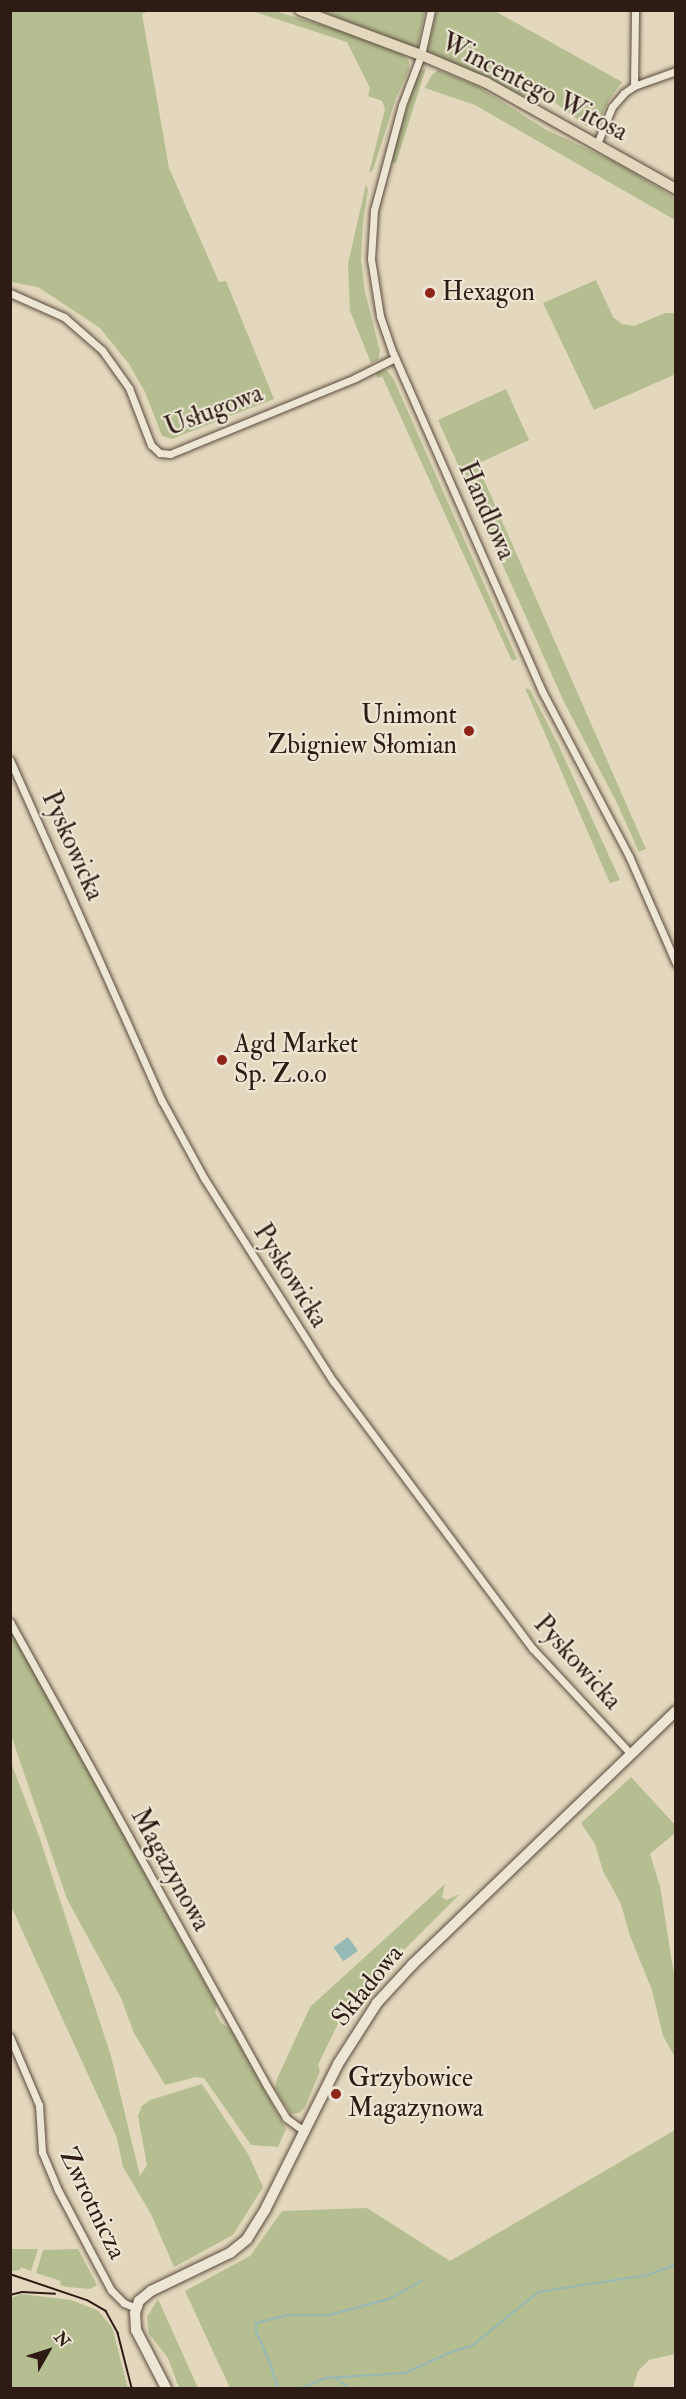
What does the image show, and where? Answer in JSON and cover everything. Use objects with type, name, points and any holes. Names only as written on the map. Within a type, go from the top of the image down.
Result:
[{"type":"main road","name":"Wincentego Witosa","points":[[300,10],[421,55],[487,83],[675,189]]},
{"type":"main road","name":"Składowa","points":[[136,2308],[148,2293],[230,2253],[247,2239],[262,2216],[348,2046],[383,1996],[675,1711]]},
{"type":"main road","points":[[136,2308],[134,2319],[138,2336],[166,2388]]},
{"type":"street","name":"Handlowa","points":[[431,10],[421,55],[394,130],[376,201],[371,233],[375,299],[395,358],[549,706],[629,856],[675,963]]},
{"type":"street","points":[[634,86],[635,10]]},
{"type":"street","points":[[597,144],[612,107],[624,93],[634,86],[675,71]]},
{"type":"street","name":"Usługowa","points":[[10,293],[64,316],[102,350],[129,388],[151,446],[160,453],[181,450],[355,378],[395,358]]},
{"type":"street","name":"Pyskowicka","points":[[10,759],[166,1111],[196,1165],[333,1381],[533,1649],[631,1754]]},
{"type":"street","name":"Magazynowa","points":[[10,1622],[267,2086],[286,2118],[304,2131]]},
{"type":"street","name":"Zwrotnicza","points":[[10,2037],[39,2105],[42,2152],[58,2190],[111,2290],[124,2303],[136,2308]]},
{"type":"green space","points":[[425,10],[417,48],[321,11]]},
{"type":"green space","points":[[10,11],[149,11],[142,14],[169,168],[219,282],[226,281],[274,399],[172,439],[162,436],[145,392],[129,364],[100,328],[38,287],[11,282]]},
{"type":"green space","points":[[252,11],[275,11],[351,34],[403,55],[409,61],[409,70],[396,98],[373,170],[369,173],[385,109],[382,101],[368,96],[370,88],[347,42]]},
{"type":"green space","points":[[437,11],[495,11],[622,82],[608,102],[600,120],[586,126],[554,102],[543,99],[535,101],[427,51]]},
{"type":"green space","points":[[426,68],[396,163],[390,162],[416,79],[420,71]]},
{"type":"green space","points":[[438,70],[479,87],[545,129],[617,163],[675,198],[675,220],[475,105],[425,88],[431,76]]},
{"type":"green space","points":[[366,184],[368,190],[361,259],[365,292],[380,351],[378,360],[371,363],[350,311],[348,264]]},
{"type":"green space","points":[[596,280],[613,317],[622,324],[634,326],[665,313],[675,313],[676,374],[594,410],[543,303]]},
{"type":"green space","points":[[386,370],[393,378],[517,659],[512,661],[382,376],[378,378],[375,372]]},
{"type":"green space","points":[[506,389],[529,440],[477,464],[646,849],[639,852],[616,801],[564,702],[438,420]]},
{"type":"green space","points":[[525,688],[530,690],[558,744],[620,880],[610,883]]},
{"type":"green space","points":[[11,1631],[217,2005],[215,2012],[221,2023],[230,2028],[286,2129],[278,2147],[251,2145],[204,2078],[196,2077],[165,2085],[134,2033],[121,1998],[67,1899],[11,1735]]},
{"type":"green space","points":[[10,1760],[39,1836],[111,2056],[140,2176],[147,2165],[138,2116],[142,2106],[150,2100],[202,2084],[248,2154],[263,2187],[233,2235],[174,2267],[151,2214],[123,2167],[117,2138],[11,1906]]},
{"type":"green space","points":[[631,1777],[675,1825],[675,1833],[650,1854],[660,1886],[675,1981],[675,2057],[663,2036],[652,1990],[630,1936],[621,1904],[603,1871],[595,1844],[581,1823]]},
{"type":"green space","points":[[445,1884],[442,1897],[446,1900],[460,1894],[345,2009],[318,2065],[320,2071],[305,2107],[299,2113],[291,2114],[275,2088],[310,2007]]},
{"type":"green space","points":[[675,2130],[675,2354],[649,2360],[638,2371],[633,2388],[230,2388],[185,2291],[250,2256],[282,2211],[367,2208],[450,2261]]},
{"type":"green space","points":[[10,2249],[38,2249],[31,2271],[21,2267],[20,2270],[11,2271]]},
{"type":"green space","points":[[78,2249],[97,2285],[90,2289],[60,2285],[61,2281],[36,2273],[43,2250]]},
{"type":"green space","points":[[21,2294],[71,2300],[97,2310],[112,2327],[128,2388],[11,2388],[11,2298]]},
{"type":"green space","points":[[158,2299],[198,2388],[179,2388],[168,2358],[149,2334],[147,2317]]},
{"type":"water","points":[[348,1937],[358,1951],[343,1961],[333,1948]]},
{"type":"waterway","points":[[301,2388],[326,2378],[405,2373],[451,2352],[472,2346],[538,2292],[648,2275],[676,2264]]},
{"type":"waterway","points":[[278,2388],[256,2332],[256,2323],[289,2315],[329,2315],[389,2299],[421,2281]]},
{"type":"waterway","points":[[335,2378],[350,2388]]},
{"type":"tram line","points":[[10,2274],[87,2300],[106,2311],[118,2333],[132,2388]]},
{"type":"tram line","points":[[10,2295],[22,2292],[55,2294]]},
{"type":"place","name":"Hexagon","points":[[430,293]]},
{"type":"place","name":"Unimont Zbigniew Słomian","points":[[469,731]]},
{"type":"place","name":"Agd Market Sp. Z.o.o","points":[[222,1060]]},
{"type":"place","name":"Grzybowice Magazynowa","points":[[336,2094]]}]
